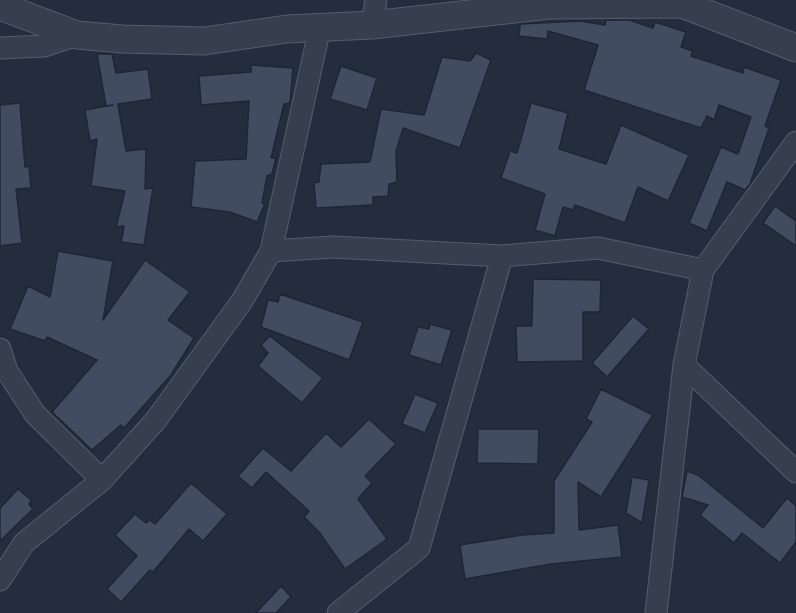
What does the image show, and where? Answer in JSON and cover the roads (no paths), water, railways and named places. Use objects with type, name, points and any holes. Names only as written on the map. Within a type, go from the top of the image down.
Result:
[{"type":"street","points":[[0,6],[77,34],[122,39],[204,41],[320,27],[374,13],[549,5],[682,4],[722,10],[796,48]]},
{"type":"street","points":[[0,580],[24,543],[102,480],[182,387],[242,301],[271,251],[320,27]]},
{"type":"street","points":[[0,48],[44,46],[77,34]]},
{"type":"street","points":[[656,613],[684,365],[703,270],[796,142]]},
{"type":"street","points":[[271,251],[333,247],[502,256],[598,248],[703,270]]},
{"type":"street","points":[[338,613],[418,548],[502,256]]},
{"type":"street","points":[[0,349],[7,371],[35,414],[102,480]]},
{"type":"street","points":[[684,365],[796,472]]}]
